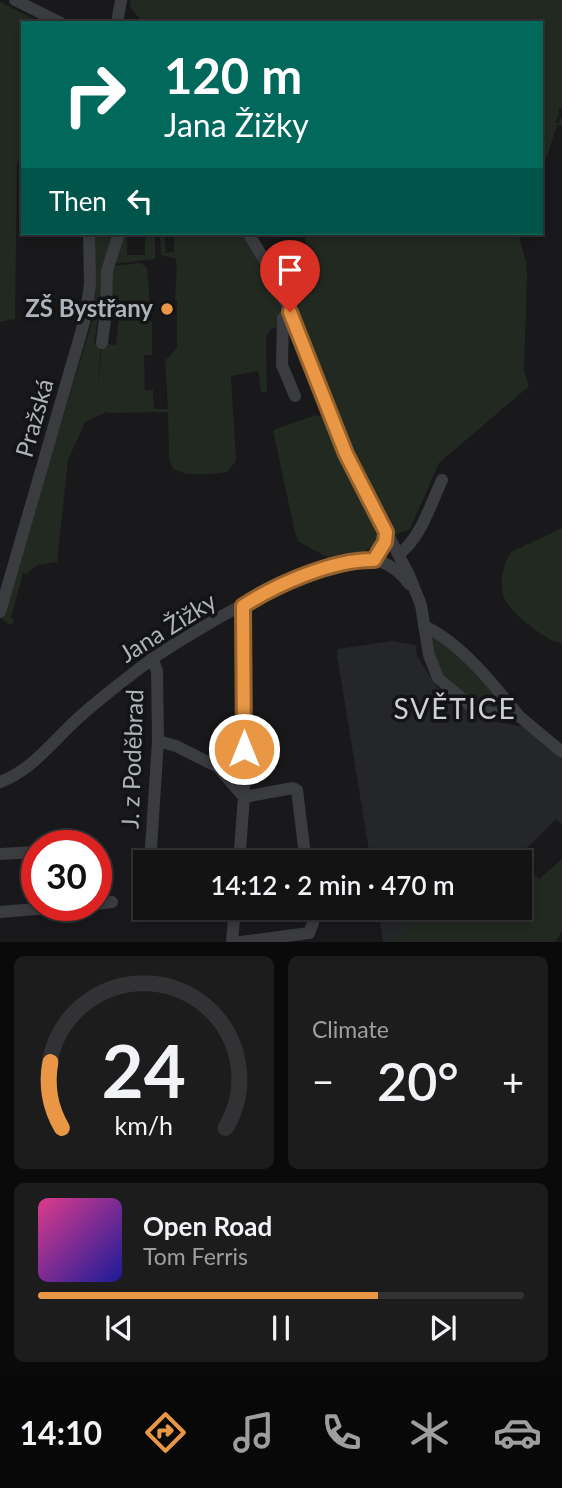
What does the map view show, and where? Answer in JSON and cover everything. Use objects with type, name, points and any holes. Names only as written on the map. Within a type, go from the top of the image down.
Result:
[{"type":"street","points":[[15,0],[57,21]]},
{"type":"street","points":[[117,21],[121,0]]},
{"type":"street","name":"Pražská","points":[[0,612],[87,311],[89,235]]},
{"type":"street","points":[[79,342],[103,342],[112,312],[107,271],[118,235]]},
{"type":"street","points":[[249,235],[266,261],[290,312],[346,454],[416,592],[434,670],[446,686],[470,705],[484,712],[519,716]]},
{"type":"street","points":[[87,311],[112,312]]},
{"type":"street","points":[[290,312],[283,318],[282,365],[296,397]]},
{"type":"street","points":[[399,554],[406,549],[417,531],[442,480]]},
{"type":"street","points":[[386,532],[385,542],[374,560],[396,570],[416,592]]},
{"type":"street","name":"Jana Žižky","points":[[0,782],[29,766],[76,720],[152,658],[190,633],[295,580],[349,561],[374,560]]},
{"type":"street","points":[[240,850],[244,797],[243,606]]},
{"type":"street","points":[[424,626],[481,671],[519,716],[562,752]]},
{"type":"street","name":"J. z Poděbrad","points":[[151,850],[158,741],[157,671],[152,658]]},
{"type":"street","points":[[158,741],[176,746],[218,767],[244,797]]},
{"type":"street","points":[[244,797],[293,788],[297,790],[304,850]]},
{"type":"street","points":[[0,854],[21,853]]},
{"type":"street","points":[[0,912],[21,910]]},
{"type":"street","points":[[232,942],[234,920]]},
{"type":"street","points":[[241,942],[309,933],[313,920]]},
{"type":"shaded area","points":[[131,0],[562,0],[562,109],[559,107],[555,122],[558,124],[562,117],[562,125],[557,125],[547,157],[543,161],[543,21],[141,21],[130,7]]},
{"type":"shaded area","points":[[0,2],[38,21],[21,21],[21,161],[17,161],[15,319],[0,322]]},
{"type":"shaded area","points":[[92,235],[118,235],[103,305],[93,305]]},
{"type":"shaded area","points":[[119,235],[127,235],[127,255],[145,255],[145,235],[155,235],[155,259],[112,264]]},
{"type":"shaded area","points":[[160,235],[164,235],[166,253],[174,252],[174,235],[249,235],[290,312],[279,327],[272,328],[266,336],[267,392],[261,392],[258,371],[231,376],[236,461],[227,472],[193,474],[173,469],[169,459],[168,412],[108,411],[85,422],[68,460],[57,562],[37,565],[26,574],[23,573],[11,618],[14,620],[13,624],[8,624],[2,619],[93,318],[98,318],[94,343],[101,344],[97,397],[102,343],[116,345],[119,317],[146,317],[152,322],[152,355],[144,355],[145,390],[153,390],[154,409],[168,409],[165,361],[177,348],[177,264],[176,259],[161,255]]},
{"type":"shaded area","points":[[304,235],[519,235],[526,262],[524,370],[529,386],[439,463],[410,529],[391,537],[375,506],[268,258],[286,250],[307,250]]},
{"type":"shaded area","points":[[141,263],[147,268],[150,304],[140,301],[124,303],[117,309],[111,309],[111,266]]},
{"type":"shaded area","points":[[316,415],[325,418],[375,530],[377,540],[372,548],[329,558],[299,542],[295,533],[273,430]]},
{"type":"shaded area","points":[[562,528],[562,644],[546,637],[519,617],[506,602],[502,584],[504,567],[511,552]]},
{"type":"shaded area","points":[[432,634],[480,674],[506,711],[481,707],[438,670]]},
{"type":"shaded area","points":[[392,641],[416,645],[417,656],[437,687],[483,719],[524,727],[562,759],[562,824],[556,819],[525,850],[369,850],[338,649]]},
{"type":"shaded area","points":[[562,859],[562,932],[555,942],[392,942],[419,920],[532,920],[532,872],[539,879]]},
{"type":"shaded area","points":[[380,920],[419,920],[392,942],[383,942]]},
{"type":"place","name":"ZŠ Bystřany","points":[[167,309]]},
{"type":"district","name":"SVĚTICE","points":[[455,709]]},
{"type":"route","points":[[244,749],[243,606],[314,573],[349,561],[374,560],[385,542],[386,532],[346,454],[290,312]]}]
